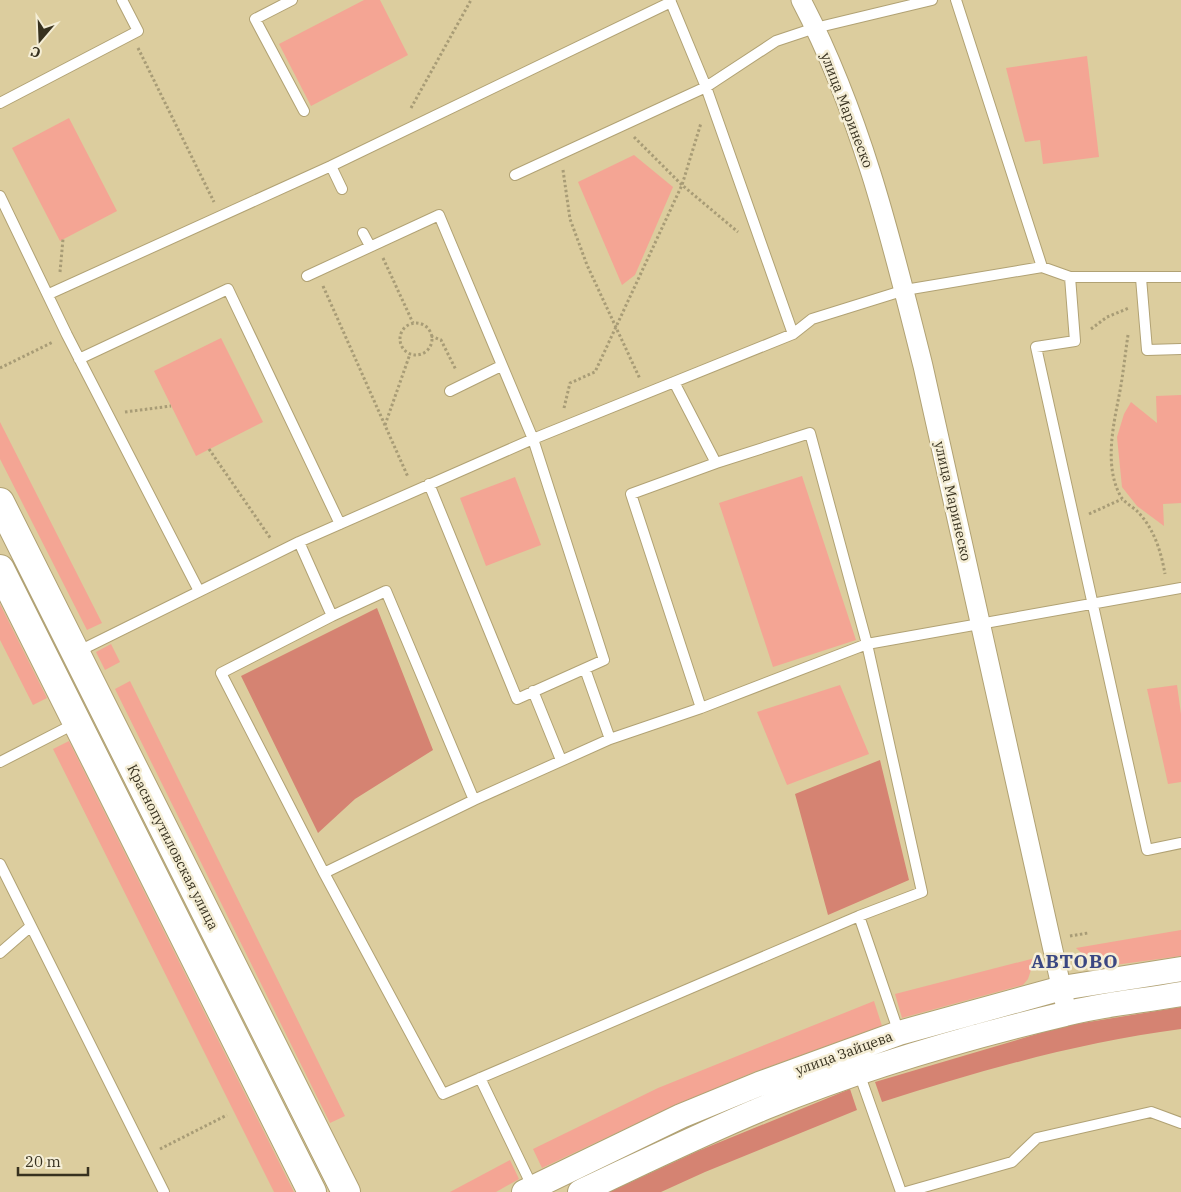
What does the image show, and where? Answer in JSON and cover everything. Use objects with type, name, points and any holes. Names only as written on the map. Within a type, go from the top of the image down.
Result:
[{"type":"main road","name":"Краснопутиловская улица","points":[[0,502],[346,1192]]},
{"type":"main road","points":[[0,569],[312,1192]]},
{"type":"street","name":"улица Маринеско","points":[[801,0],[816,28],[869,168],[905,290],[1067,1013]]},
{"type":"street","name":"улица Зайцева","points":[[530,1190],[681,1116],[759,1084],[855,1062],[1062,988],[1181,969]]},
{"type":"street","name":"улица Зайцева","points":[[904,1045],[1067,1013],[1181,994]]},
{"type":"street","name":"улица Зайцева","points":[[580,1192],[693,1138],[768,1107],[855,1062]]},
{"type":"lane","points":[[0,103],[138,31],[122,0]]},
{"type":"lane","points":[[292,0],[255,19],[304,111]]},
{"type":"lane","points":[[515,175],[706,87],[776,41],[816,28],[932,0]]},
{"type":"lane","points":[[956,0],[1042,267]]},
{"type":"lane","points":[[53,292],[331,166],[670,1],[706,87],[793,334]]},
{"type":"lane","points":[[331,166],[342,189]]},
{"type":"lane","points":[[0,196],[53,292],[67,336],[199,591]]},
{"type":"lane","points":[[312,274],[439,215],[533,439],[604,660],[517,699],[429,484]]},
{"type":"lane","points":[[363,233],[373,245]]},
{"type":"lane","points":[[76,652],[299,542],[533,439],[793,334],[812,319],[905,290],[1042,267],[1070,276],[1181,277]]},
{"type":"lane","points":[[1070,276],[1075,342],[1036,347],[1147,850],[1181,843]]},
{"type":"lane","points":[[1141,278],[1147,350],[1181,349]]},
{"type":"lane","points":[[79,359],[228,289],[340,524]]},
{"type":"lane","points":[[450,391],[501,366]]},
{"type":"lane","points":[[674,382],[716,462]]},
{"type":"lane","points":[[474,800],[386,591],[221,672],[324,873],[443,1094],[859,916],[922,892],[867,644],[810,433],[716,462],[631,494],[701,708]]},
{"type":"lane","points":[[299,542],[332,616]]},
{"type":"lane","points":[[324,873],[474,800],[610,739],[701,708],[867,644],[1181,588]]},
{"type":"lane","points":[[585,669],[610,739]]},
{"type":"lane","points":[[533,691],[561,760]]},
{"type":"lane","points":[[0,762],[77,722]]},
{"type":"lane","points":[[0,864],[164,1192]]},
{"type":"lane","points":[[859,916],[904,1045]]},
{"type":"lane","points":[[0,953],[31,926]]},
{"type":"lane","points":[[855,1062],[902,1192]]},
{"type":"lane","points":[[480,1078],[530,1190]]},
{"type":"lane","points":[[906,1192],[1012,1162],[1037,1138],[1151,1112],[1181,1123]]},
{"type":"path","points":[[408,112],[472,0]]},
{"type":"path","points":[[131,34],[221,216]]},
{"type":"path","points":[[565,426],[564,409],[570,383],[595,372],[682,185],[709,98]]},
{"type":"path","points":[[623,126],[682,185],[764,253]]},
{"type":"path","points":[[561,154],[570,219],[587,265],[647,393]]},
{"type":"path","points":[[53,292],[63,239]]},
{"type":"path","points":[[373,245],[413,323]]},
{"type":"path","points":[[312,274],[415,491]]},
{"type":"path","points":[[1075,342],[1106,317],[1132,307],[1130,317]]},
{"type":"path","points":[[413,323],[421,324],[428,329],[431,336],[431,345],[419,355],[410,354],[400,342],[401,334],[405,327],[413,323]]},
{"type":"path","points":[[1129,327],[1119,395],[1112,423],[1115,483],[1122,499],[1137,511],[1152,530],[1162,558],[1168,591]]},
{"type":"path","points":[[0,368],[67,336]]},
{"type":"path","points":[[431,336],[441,340],[463,384]]},
{"type":"path","points":[[385,426],[410,354]]},
{"type":"path","points":[[108,415],[171,406]]},
{"type":"path","points":[[210,449],[279,552]]},
{"type":"path","points":[[1074,520],[1122,499]]},
{"type":"path","points":[[1069,936],[1088,933]]},
{"type":"path","points":[[146,1156],[227,1115]]},
{"type":"shaded area","points":[[364,0],[380,0],[408,55],[311,106],[279,44]]},
{"type":"shaded area","points":[[1087,56],[1099,157],[1043,164],[1040,140],[1025,142],[1006,68]]},
{"type":"shaded area","points":[[69,118],[117,211],[60,241],[12,148]]},
{"type":"shaded area","points":[[634,155],[673,187],[635,275],[622,285],[578,182]]},
{"type":"shaded area","points":[[221,338],[263,422],[196,456],[154,371]]},
{"type":"shaded area","points":[[1181,395],[1181,503],[1163,504],[1164,526],[1137,506],[1122,487],[1117,437],[1124,414],[1131,402],[1157,423],[1156,396]]},
{"type":"shaded area","points":[[0,422],[102,623],[87,630],[0,459]]},
{"type":"shaded area","points":[[802,476],[856,640],[773,667],[719,503]]},
{"type":"shaded area","points":[[515,477],[541,545],[486,566],[460,498]]},
{"type":"shaded area","points":[[0,604],[47,698],[33,705],[0,640]]},
{"type":"shaded area","points":[[377,608],[433,750],[355,799],[318,833],[241,676]]},
{"type":"shaded area","points":[[111,644],[120,662],[105,670],[96,652]]},
{"type":"shaded area","points":[[130,681],[345,1116],[330,1123],[115,689]]},
{"type":"shaded area","points":[[840,685],[869,754],[787,785],[757,712]]},
{"type":"shaded area","points":[[1177,685],[1181,714],[1181,782],[1168,784],[1147,689]]},
{"type":"shaded area","points":[[69,741],[294,1192],[274,1192],[53,749]]},
{"type":"shaded area","points":[[880,760],[909,880],[828,915],[795,794]]},
{"type":"shaded area","points":[[1181,930],[1181,956],[1100,967],[1092,963],[1076,948]]},
{"type":"shaded area","points":[[1035,958],[1028,979],[1023,985],[902,1018],[895,994]]},
{"type":"shaded area","points":[[874,1001],[882,1026],[754,1072],[667,1109],[542,1168],[533,1149],[658,1088]]},
{"type":"shaded area","points":[[1181,1007],[1181,1029],[1105,1042],[1030,1059],[882,1102],[875,1082],[1064,1026]]},
{"type":"shaded area","points":[[850,1089],[857,1110],[661,1192],[609,1192],[698,1151]]},
{"type":"shaded area","points":[[510,1160],[519,1179],[496,1192],[450,1192]]},
{"type":"district","name":"АВТОВО","points":[[1075,961]]}]
